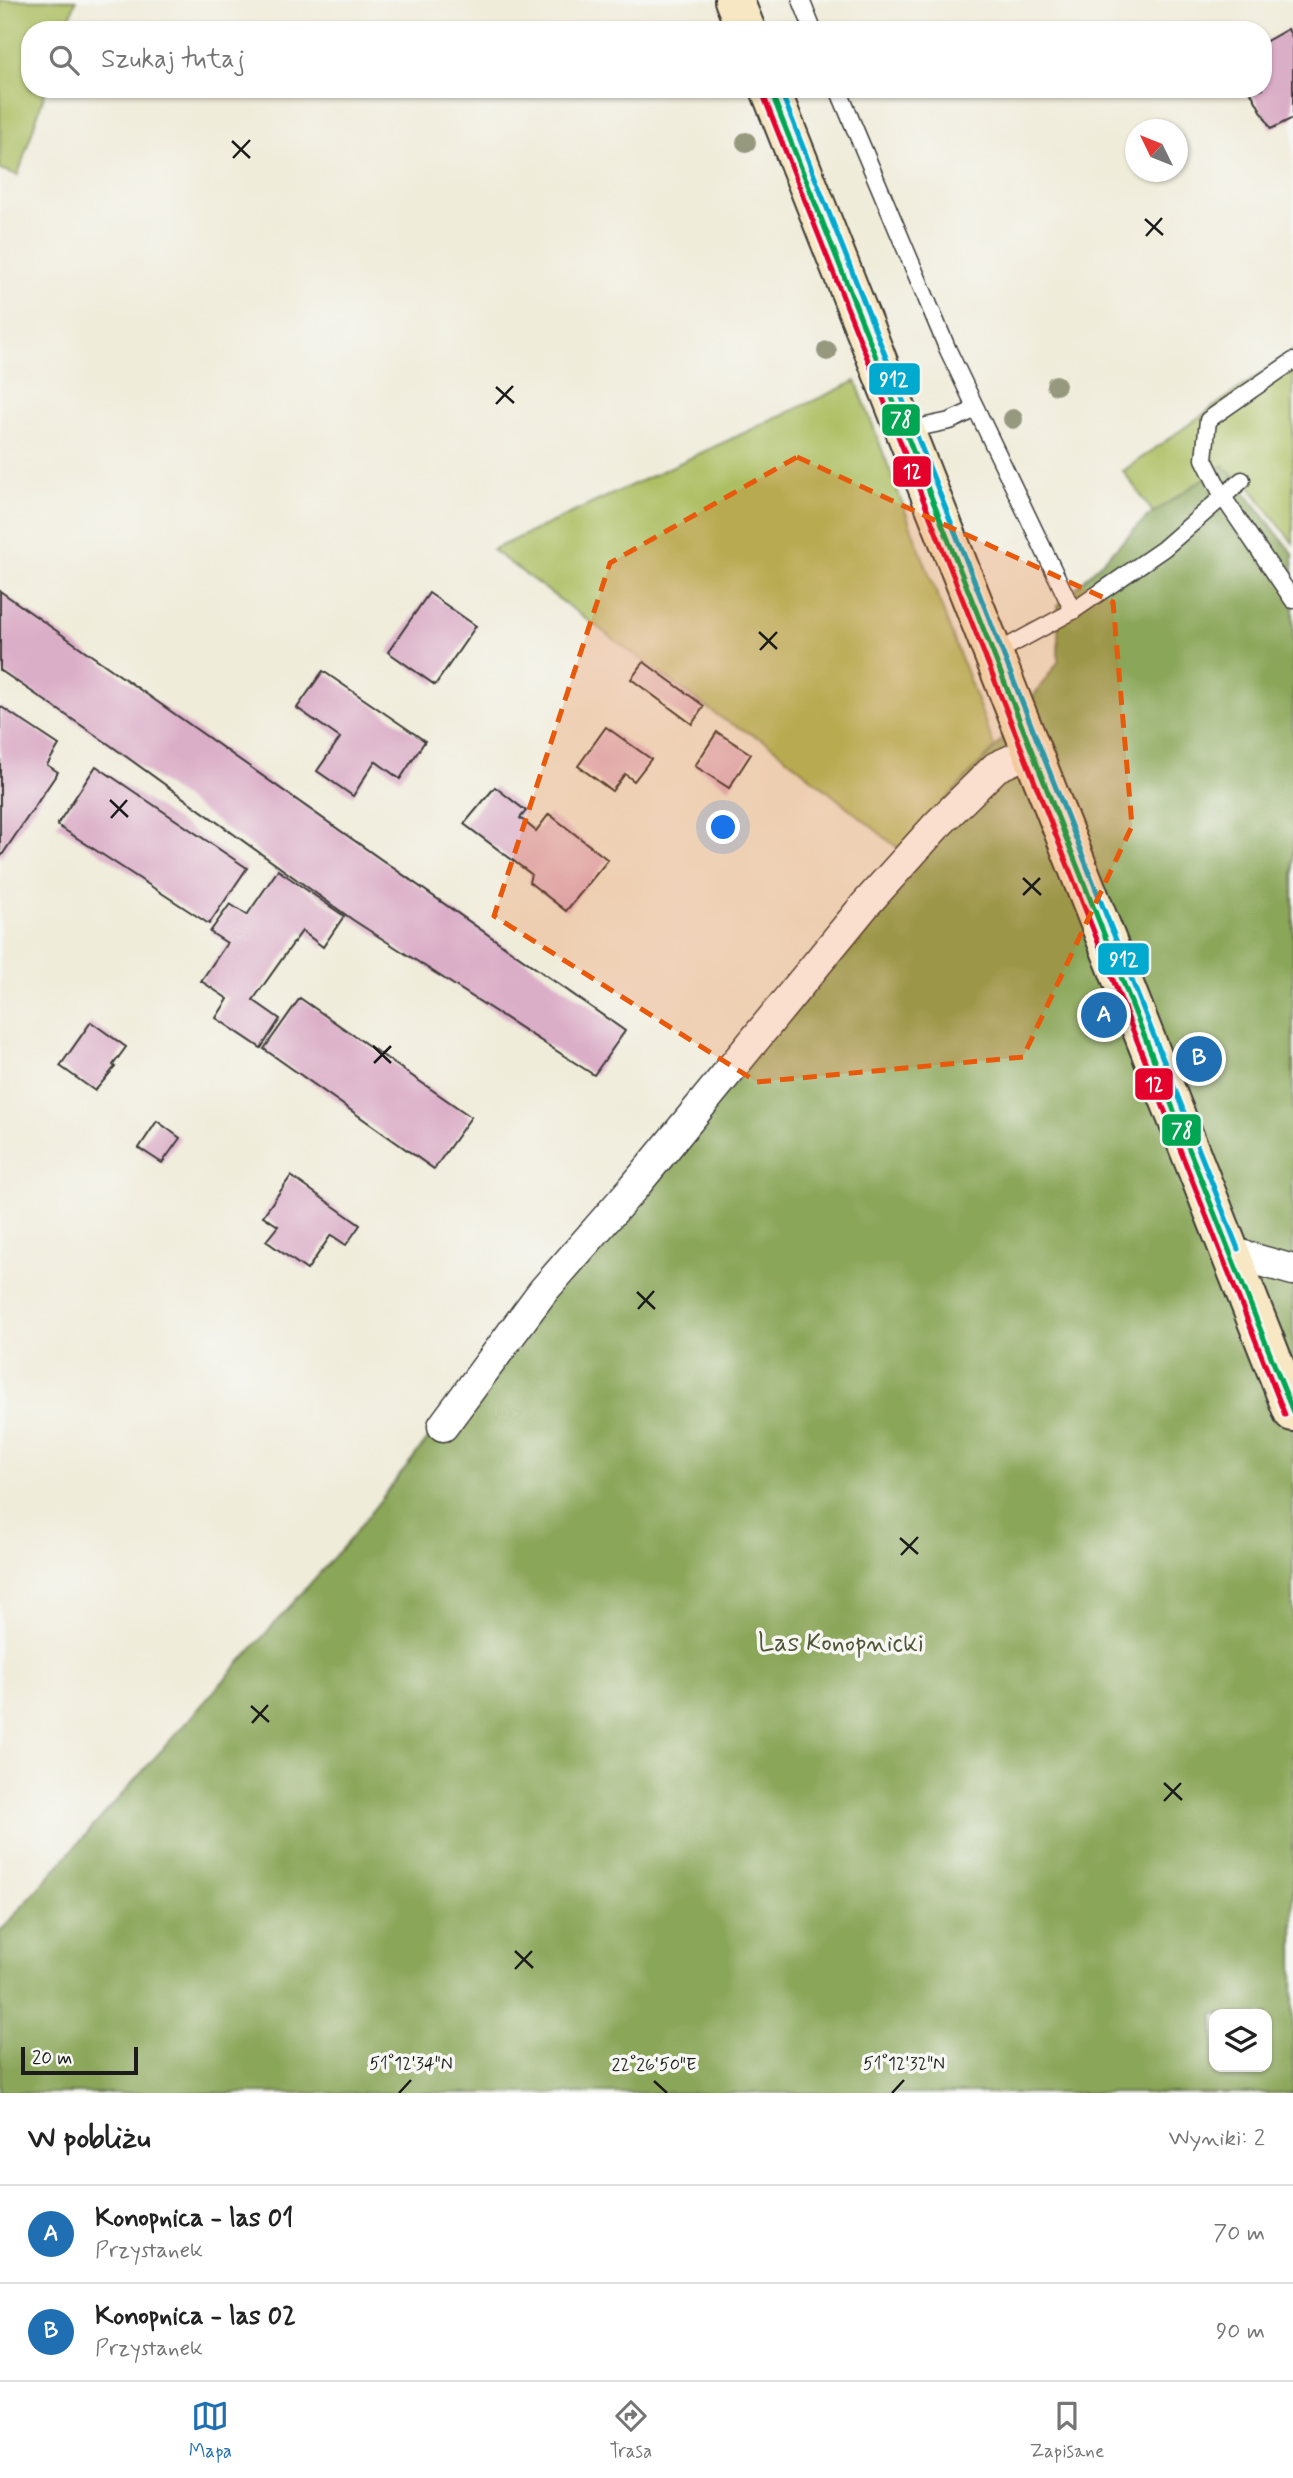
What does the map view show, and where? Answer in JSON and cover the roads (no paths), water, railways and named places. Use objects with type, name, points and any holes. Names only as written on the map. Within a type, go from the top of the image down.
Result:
[{"type":"street","points":[[734,0],[742,21]]},
{"type":"street","points":[[774,98],[1293,1412]]},
{"type":"street","points":[[443,1426],[543,1291],[634,1187],[865,905],[936,826],[996,767],[1032,751]]},
{"type":"street","points":[[1230,1252],[1293,1270]]},
{"type":"lane","points":[[801,0],[809,21]]},
{"type":"lane","points":[[842,98],[976,409],[1073,611]]},
{"type":"lane","points":[[1293,361],[1208,420],[1204,459],[1223,496],[1293,600]]},
{"type":"lane","points":[[907,430],[950,421],[976,409]]},
{"type":"lane","points":[[995,653],[1073,611],[1163,549],[1242,480]]},
{"type":"place","name":"Konopnica - las 01","points":[[1104,1015]]},
{"type":"place","name":"Konopnica - las 02","points":[[1199,1059]]},
{"type":"park label","name":"Las Konopnicki","points":[[841,1642]]}]
